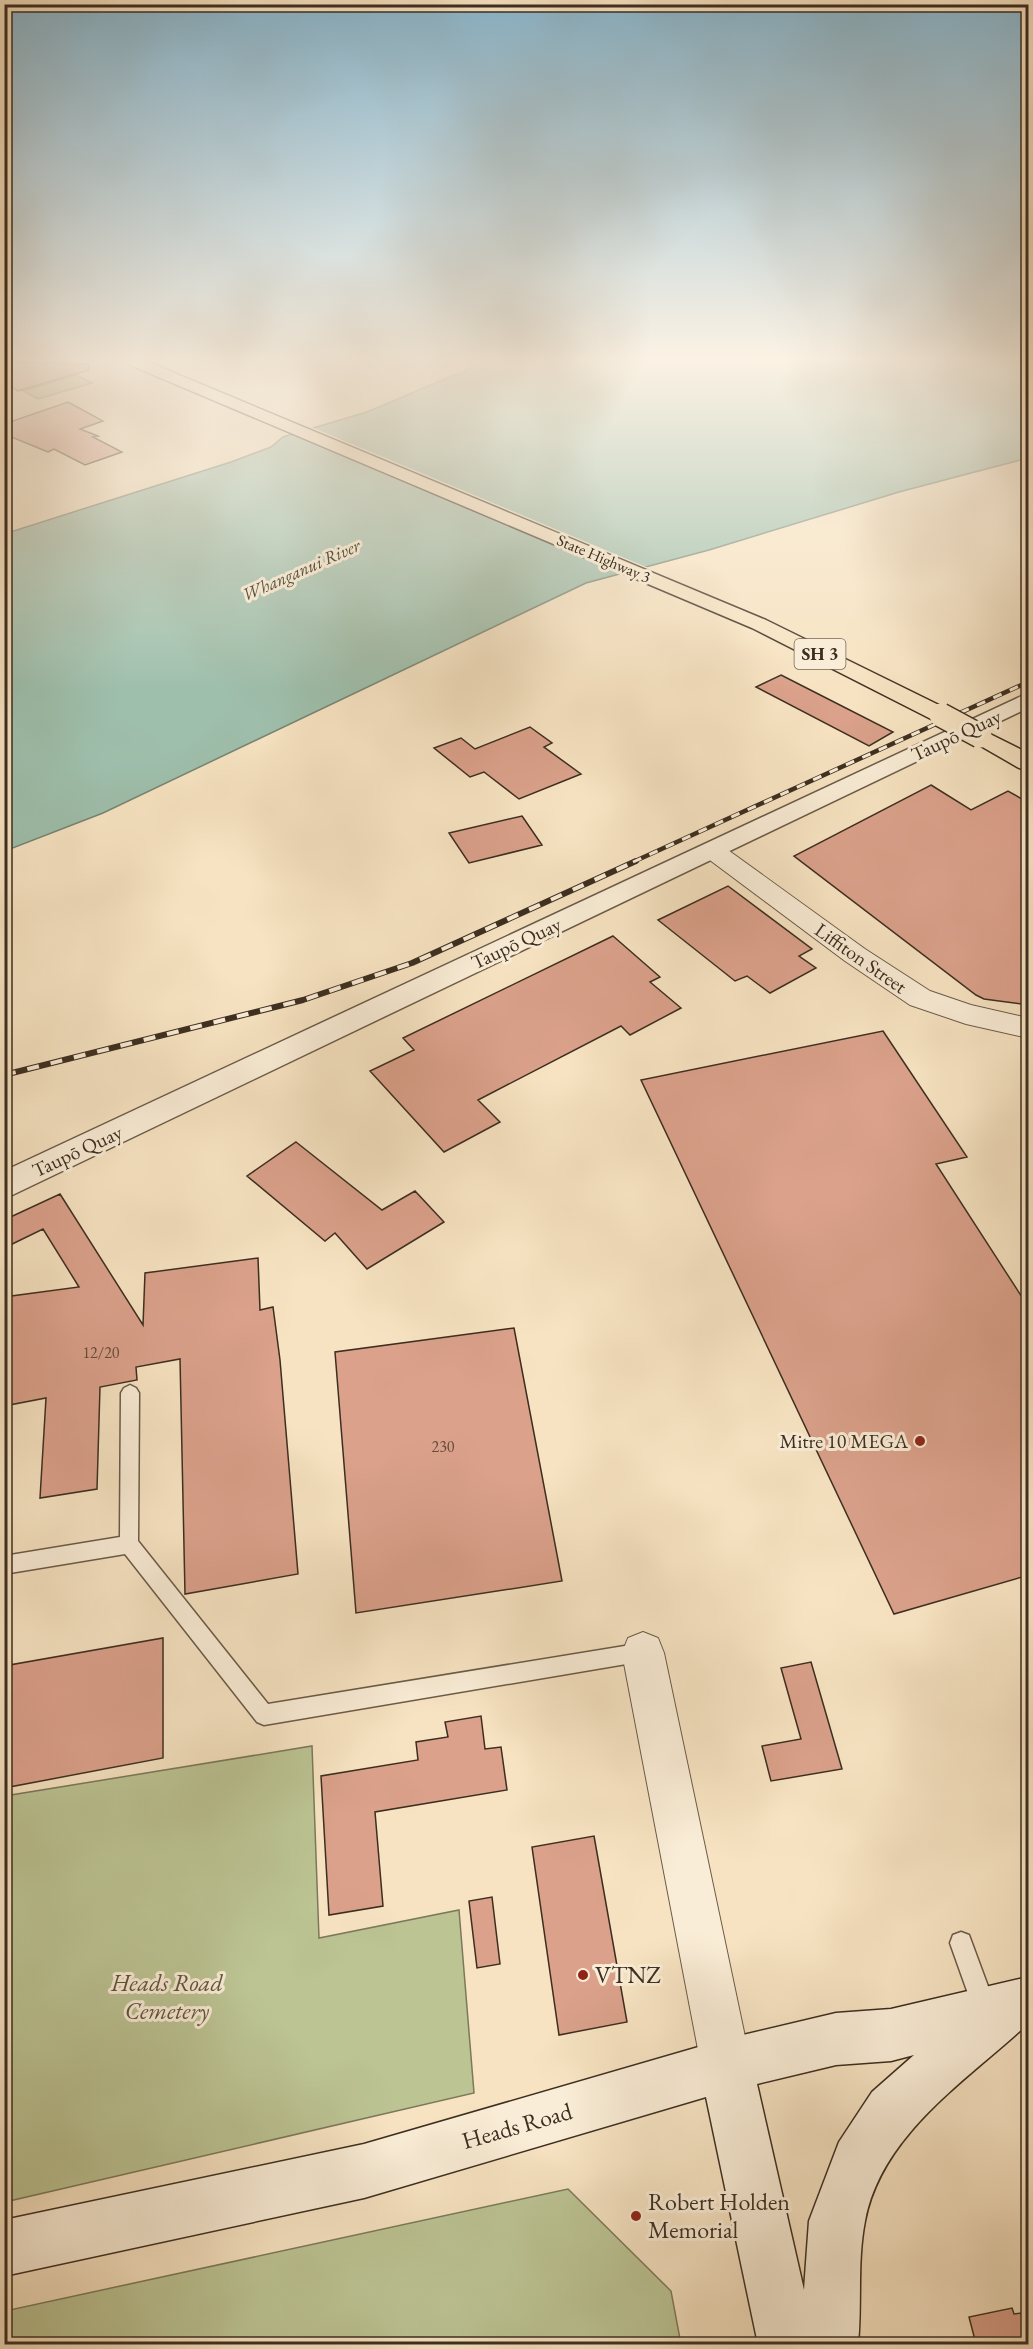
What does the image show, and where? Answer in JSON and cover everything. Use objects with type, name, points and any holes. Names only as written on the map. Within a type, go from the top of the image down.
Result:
[{"type":"highway","name":"State Highway 3","points":[[399,472],[759,624],[941,715],[1029,763]]},
{"type":"street","name":"Taupō Quay","points":[[4,1186],[1029,700]]},
{"type":"street","name":"Liffiton Street","points":[[712,850],[855,955],[920,998],[966,1014],[1029,1028]]},
{"type":"street","points":[[643,1653],[726,2065],[787,2344]]},
{"type":"street","points":[[829,2344],[837,2221],[858,2160],[891,2111],[1007,2008]]},
{"type":"street","name":"Heads Road","points":[[4,2248],[364,2171],[726,2065],[836,2039],[891,2035],[1007,2008]]},
{"type":"lane","points":[[130,1393],[129,1544],[264,1715],[643,1653]]},
{"type":"lane","points":[[4,1565],[129,1544]]},
{"type":"lane","points":[[961,1943],[1007,2008]]},
{"type":"green space","name":"Heads Road Cemetery","points":[[312,1746],[319,1938],[459,1910],[474,2093],[5,2202],[5,1796]]},
{"type":"green space","points":[[568,2189],[671,2291],[681,2344],[5,2344],[5,2311]]},
{"type":"water","name":"Whanganui River","points":[[201,472],[976,472],[899,492],[709,550],[586,583],[103,813],[5,851],[4,534]]},
{"type":"pier","points":[[386,472],[418,472],[651,569],[629,575]]},
{"type":"building","points":[[781,675],[893,732],[869,746],[756,687]]},
{"type":"building","points":[[530,727],[552,743],[544,747],[581,774],[519,799],[484,772],[470,777],[434,748],[461,738],[475,749]]},
{"type":"building","points":[[931,785],[971,810],[1008,791],[1029,803],[1029,1005],[984,999],[976,995],[794,856]]},
{"type":"building","points":[[522,816],[542,845],[469,863],[449,833]]},
{"type":"building","points":[[728,886],[812,949],[799,956],[816,968],[770,993],[747,976],[735,981],[658,920]]},
{"type":"building","points":[[613,936],[660,977],[650,982],[681,1008],[630,1035],[621,1026],[478,1100],[500,1122],[444,1152],[370,1071],[414,1050],[403,1038]]},
{"type":"building","name":"Mitre 10 MEGA","points":[[883,1031],[967,1157],[936,1164],[1029,1308],[1029,1575],[894,1614],[641,1080]]},
{"type":"building","points":[[296,1142],[382,1210],[415,1191],[444,1222],[367,1269],[335,1233],[325,1241],[247,1176]]},
{"type":"building","points":[[60,1194],[143,1325],[145,1273],[258,1258],[260,1310],[273,1307],[280,1360],[298,1574],[185,1594],[180,1359],[136,1367],[137,1380],[100,1387],[97,1489],[40,1498],[46,1398],[4,1406],[4,1297],[79,1287],[43,1229],[4,1248],[4,1220]]},
{"type":"building","points":[[514,1328],[562,1581],[356,1613],[335,1352]]},
{"type":"building","points":[[163,1638],[163,1758],[4,1788],[4,1666]]},
{"type":"building","points":[[811,1662],[842,1769],[771,1781],[762,1746],[801,1739],[781,1668]]},
{"type":"building","points":[[481,1716],[485,1749],[501,1747],[507,1790],[375,1812],[383,1906],[329,1915],[321,1776],[418,1760],[416,1742],[448,1737],[445,1722]]},
{"type":"building","points":[[594,1836],[627,2022],[559,2035],[532,1847]]},
{"type":"building","points":[[492,1897],[500,1964],[477,1968],[469,1901]]},
{"type":"building","points":[[1012,2308],[1014,2314],[1021,2313],[1029,2344],[976,2344],[969,2317]]},
{"type":"railway","points":[[633,862],[1028,682]]},
{"type":"railway","points":[[4,1075],[303,1000],[412,963],[636,861]]},
{"type":"place","name":"Mitre 10 MEGA","points":[[920,1441]]},
{"type":"place","name":"VTNZ","points":[[583,1975]]},
{"type":"place","name":"Robert Holden Memorial","points":[[636,2216]]}]
